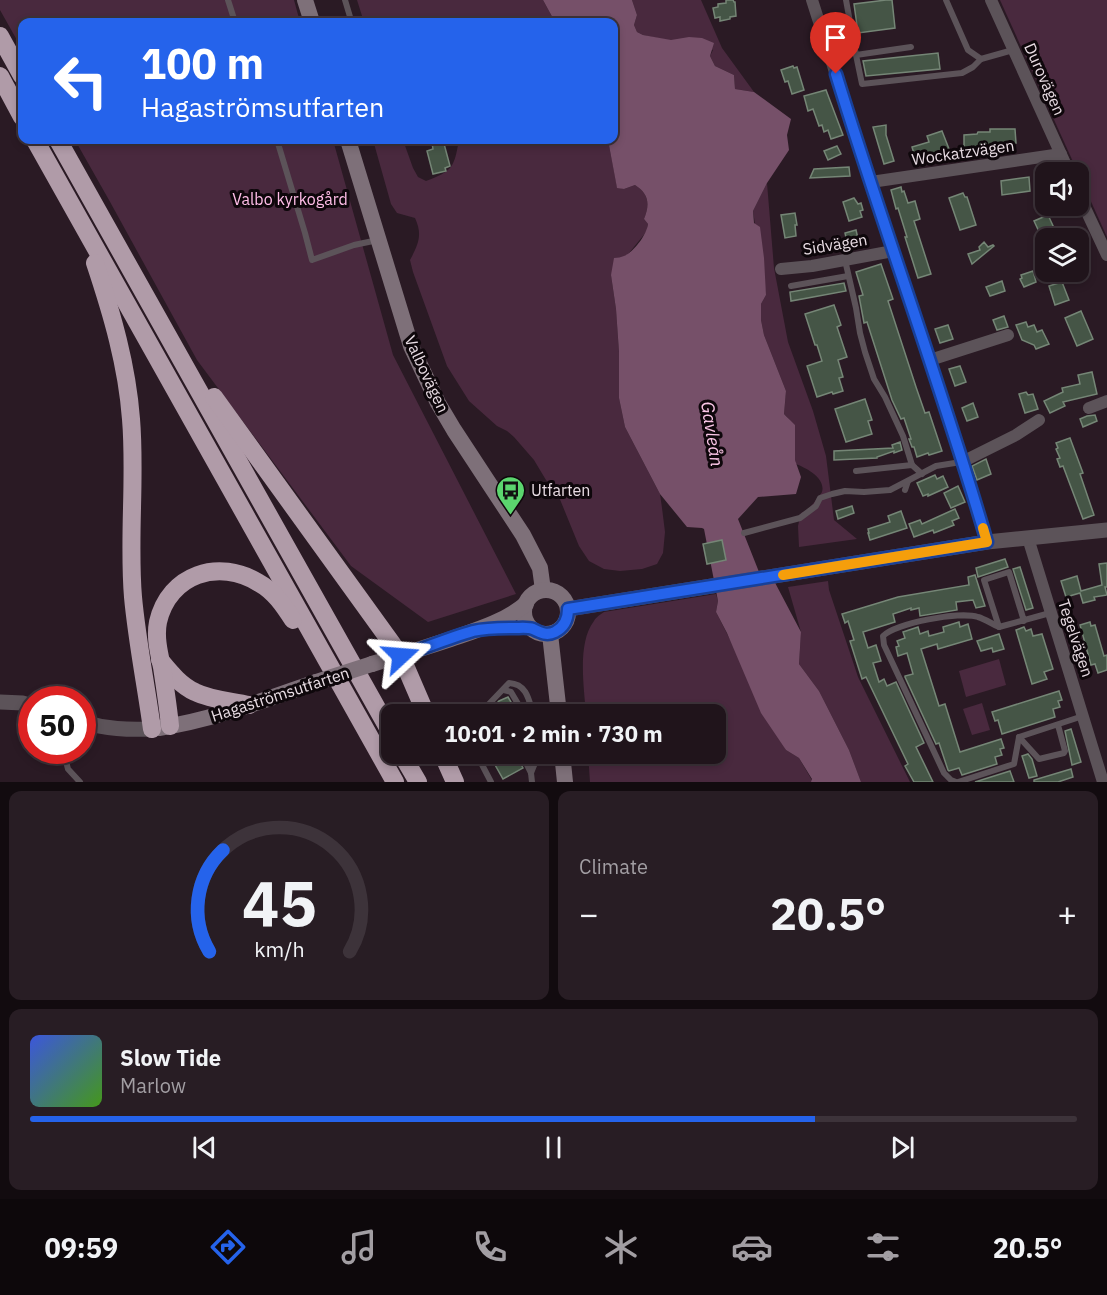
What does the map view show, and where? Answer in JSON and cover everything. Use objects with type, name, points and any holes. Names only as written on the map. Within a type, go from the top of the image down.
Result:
[{"type":"highway","points":[[0,36],[18,69]]},
{"type":"highway","points":[[0,76],[18,110]]},
{"type":"highway","points":[[37,144],[395,782]]},
{"type":"highway","points":[[60,144],[381,715]]},
{"type":"highway","points":[[84,227],[118,337],[129,394],[133,453],[133,596],[152,729]]},
{"type":"highway","points":[[165,329],[401,656],[422,704]]},
{"type":"highway","points":[[170,726],[157,638],[158,623],[170,595],[181,584],[206,572],[235,573],[255,580],[273,593],[351,705]]},
{"type":"highway","points":[[160,660],[171,673],[195,692],[249,705]]},
{"type":"highway","points":[[408,764],[418,782]]},
{"type":"highway","points":[[447,764],[454,782]]},
{"type":"main road","points":[[305,0],[311,18]]},
{"type":"main road","name":"Valbovägen","points":[[349,144],[411,346],[454,430],[523,535],[540,568],[543,590]]},
{"type":"main road","points":[[543,590],[556,592],[566,602],[568,609],[568,615],[562,627],[550,634],[558,704]]},
{"type":"main road","name":"Hagaströmsutfarten","points":[[152,729],[199,720],[249,705],[474,631],[517,612],[530,597],[543,590]]},
{"type":"main road","points":[[526,604],[525,618],[532,628]]},
{"type":"main road","name":"Hagaströmsutfarten","points":[[474,631],[532,628],[544,634],[550,634]]},
{"type":"main road","points":[[563,764],[564,782]]},
{"type":"street","points":[[812,0],[987,542]]},
{"type":"street","name":"Durovägen","points":[[991,0],[1065,162]]},
{"type":"street","name":"Wockatzvägen","points":[[871,182],[1061,154]]},
{"type":"street","points":[[1089,216],[1107,255]]},
{"type":"street","name":"Sidvägen","points":[[781,268],[812,266],[893,251]]},
{"type":"street","points":[[930,360],[1008,335]]},
{"type":"street","points":[[1089,408],[1107,401]]},
{"type":"street","points":[[962,462],[1016,435],[1039,420]]},
{"type":"street","points":[[568,609],[987,542],[1107,530]]},
{"type":"street","name":"Tegelvägen","points":[[1028,538],[1103,782]]},
{"type":"street","points":[[0,702],[18,703]]},
{"type":"street","points":[[96,726],[128,730],[152,729]]},
{"type":"lane","points":[[228,0],[234,18]]},
{"type":"lane","points":[[345,0],[350,18]]},
{"type":"lane","points":[[846,0],[862,84],[962,73],[981,59],[1014,50]]},
{"type":"lane","points":[[946,0],[968,50],[981,59]]},
{"type":"lane","points":[[856,55],[911,47]]},
{"type":"lane","points":[[278,144],[312,260],[378,239]]},
{"type":"lane","points":[[845,260],[860,333],[874,379],[903,436],[912,465],[922,474]]},
{"type":"lane","points":[[791,286],[848,276]]},
{"type":"lane","points":[[744,533],[800,518],[816,506],[820,498],[832,494],[844,491],[890,490],[936,466],[962,462]]},
{"type":"lane","points":[[856,471],[912,465]]},
{"type":"lane","points":[[905,490],[908,481]]},
{"type":"lane","points":[[999,627],[984,580],[1009,572],[1024,621]]},
{"type":"lane","points":[[1019,737],[1014,764],[957,782],[951,780],[944,773],[884,645],[883,636],[911,622],[962,615],[977,616],[999,627],[1050,613]]},
{"type":"lane","points":[[489,704],[509,683],[523,688],[530,704]]},
{"type":"lane","points":[[504,690],[511,692],[518,704]]},
{"type":"lane","points":[[1019,737],[1083,716]]},
{"type":"lane","points":[[1019,737],[1039,759],[1064,753],[1058,725]]},
{"type":"lane","points":[[66,764],[68,770],[80,782]]},
{"type":"lane","points":[[481,764],[491,782]]},
{"type":"lane","points":[[526,764],[532,782]]},
{"type":"lane","points":[[531,773],[535,764]]},
{"type":"green space","points":[[0,0],[294,0],[299,18],[18,18],[18,42],[0,10]]},
{"type":"green space","points":[[357,0],[543,0],[553,18],[363,18]]},
{"type":"green space","points":[[632,0],[701,0],[722,48],[754,92],[735,89],[734,75],[715,66],[710,56],[713,50],[637,32],[634,25],[637,15]]},
{"type":"green space","points":[[1000,0],[1107,0],[1107,237],[1089,197],[1089,162],[1073,162]]},
{"type":"green space","name":"Valbo kyrkogård","points":[[77,144],[334,144],[393,355],[516,594],[428,622],[351,566],[197,360]]},
{"type":"green space","points":[[374,144],[404,144],[418,177],[426,181],[451,167],[458,144],[609,144],[617,187],[624,189],[635,185],[643,192],[647,200],[644,219],[648,224],[647,231],[611,275],[619,352],[619,398],[625,427],[660,494],[665,532],[663,553],[657,564],[642,569],[620,571],[604,569],[589,561],[579,546],[559,497],[534,460],[514,437],[497,426],[469,401],[447,366],[413,272],[410,260],[418,240],[419,230],[415,218],[397,213],[391,204]]},
{"type":"green space","points":[[767,183],[774,268],[788,342],[813,411],[826,456],[834,520],[857,539],[799,547],[798,526],[801,513],[808,510],[822,493],[822,487],[814,474],[796,464],[794,431],[784,414],[786,391],[764,335],[761,320],[761,304],[766,295],[753,211]]},
{"type":"green space","points":[[828,581],[858,677],[910,782],[861,782],[849,750],[819,691],[799,664],[801,632],[788,587]]},
{"type":"green space","points":[[716,594],[718,601],[716,612],[786,750],[799,758],[813,782],[590,782],[589,764],[726,764],[726,704],[585,704],[583,679],[585,641],[596,618],[604,612]]},
{"type":"green space","points":[[999,659],[1006,685],[966,697],[959,671]]},
{"type":"green space","points":[[982,703],[990,730],[972,735],[963,709]]},
{"type":"water","name":"Gavleån","points":[[543,0],[632,0],[637,15],[634,25],[637,32],[671,40],[689,37],[702,38],[714,43],[710,56],[715,66],[734,75],[735,89],[754,92],[791,119],[787,135],[789,150],[767,183],[753,211],[754,223],[760,227],[764,258],[766,295],[761,304],[761,320],[764,335],[786,391],[784,414],[795,425],[795,460],[801,477],[796,494],[758,497],[738,519],[761,577],[772,577],[801,632],[799,664],[819,691],[849,750],[861,782],[811,782],[812,779],[799,758],[786,750],[761,713],[716,612],[718,601],[704,529],[687,527],[660,494],[625,427],[619,398],[619,352],[611,275],[614,258],[632,251],[645,233],[648,224],[644,219],[647,200],[643,192],[635,185],[624,189],[617,188],[609,144],[618,144],[618,18],[553,18]]},
{"type":"building","points":[[726,0],[735,2],[736,16],[720,21],[720,17],[715,18],[713,8],[718,7],[718,4],[726,3]]},
{"type":"building","points":[[892,0],[895,28],[858,33],[854,4]]},
{"type":"building","points":[[938,53],[940,69],[866,76],[863,61]]},
{"type":"building","points":[[797,67],[804,90],[792,94],[781,70]]},
{"type":"building","points":[[826,90],[843,135],[831,139],[828,130],[824,132],[822,125],[819,126],[813,109],[808,111],[804,96]]},
{"type":"building","points":[[886,125],[886,135],[894,161],[884,164],[873,127]]},
{"type":"building","points":[[990,129],[1015,129],[1016,143],[964,148],[964,135],[990,132]]},
{"type":"building","points":[[942,131],[951,154],[939,158],[938,154],[916,160],[912,147],[929,142],[927,136]]},
{"type":"building","points":[[432,144],[444,144],[450,166],[445,168],[446,171],[433,174],[427,151],[433,149]]},
{"type":"building","points":[[837,146],[841,154],[828,160],[824,151]]},
{"type":"building","points":[[849,167],[850,176],[810,178],[814,169]]},
{"type":"building","points":[[1029,177],[1030,191],[1002,195],[1001,181]]},
{"type":"building","points":[[901,187],[908,203],[915,201],[920,219],[914,221],[931,274],[918,278],[891,190]]},
{"type":"building","points":[[963,193],[967,197],[976,225],[960,230],[949,198]]},
{"type":"building","points":[[854,198],[858,204],[861,203],[862,217],[849,221],[843,202]]},
{"type":"building","points":[[795,213],[796,236],[785,238],[781,215]]},
{"type":"building","points":[[1048,216],[1054,228],[1037,228],[1034,221]]},
{"type":"building","points":[[856,230],[859,243],[848,246],[845,233]]},
{"type":"building","points":[[984,242],[988,247],[994,246],[972,264],[968,254],[980,250],[979,247]]},
{"type":"building","points":[[881,264],[893,299],[888,301],[916,387],[925,413],[929,412],[942,451],[929,455],[928,453],[917,457],[912,447],[904,418],[901,419],[892,400],[867,322],[864,323],[859,296],[863,295],[856,272]]},
{"type":"building","points":[[1033,271],[1036,282],[1024,287],[1020,279],[1021,275]]},
{"type":"building","points":[[1002,281],[1005,291],[990,296],[986,287]]},
{"type":"building","points":[[1062,282],[1069,300],[1055,305],[1049,286]]},
{"type":"building","points":[[844,283],[846,291],[791,301],[790,292]]},
{"type":"building","points":[[834,305],[841,325],[837,327],[847,357],[838,360],[843,377],[839,378],[843,391],[817,397],[807,366],[822,361],[805,314]]},
{"type":"building","points":[[1081,311],[1093,339],[1077,346],[1065,318]]},
{"type":"building","points":[[1004,316],[1008,327],[997,330],[993,320]]},
{"type":"building","points":[[1026,322],[1028,327],[1034,325],[1037,332],[1042,330],[1049,344],[1036,349],[1034,345],[1022,340],[1016,325]]},
{"type":"building","points":[[948,325],[953,339],[940,343],[935,329]]},
{"type":"building","points":[[960,366],[966,382],[955,386],[949,369]]},
{"type":"building","points":[[1092,372],[1097,394],[1063,402],[1065,406],[1050,413],[1044,401],[1063,392],[1062,388],[1080,384],[1078,375]]},
{"type":"building","points":[[1026,392],[1028,395],[1033,394],[1038,409],[1025,413],[1019,394]]},
{"type":"building","points":[[865,399],[872,420],[868,421],[872,434],[846,442],[835,409]]},
{"type":"building","points":[[973,403],[978,417],[967,421],[962,408]]},
{"type":"building","points":[[1095,415],[1097,421],[1083,427],[1080,419]]},
{"type":"building","points":[[1070,438],[1083,473],[1080,474],[1094,515],[1083,519],[1063,466],[1060,467],[1057,459],[1060,458],[1056,443]]},
{"type":"building","points":[[900,442],[902,450],[877,458],[834,460],[834,451],[893,448],[892,445]]},
{"type":"building","points":[[986,459],[991,474],[977,480],[972,466]]},
{"type":"building","points":[[935,475],[937,479],[943,476],[948,487],[923,496],[917,483]]},
{"type":"building","points":[[958,486],[965,502],[951,508],[944,493]]},
{"type":"building","points":[[852,506],[854,513],[838,519],[836,511]]},
{"type":"building","points":[[955,509],[959,518],[952,521],[954,525],[934,533],[933,530],[914,537],[909,524],[920,520],[922,524]]},
{"type":"building","points":[[901,511],[907,528],[870,540],[868,529],[890,522],[888,516]]},
{"type":"building","points":[[722,540],[726,560],[707,564],[703,544]]},
{"type":"building","points":[[1005,559],[1008,567],[978,577],[976,568]]},
{"type":"building","points":[[1107,563],[1107,587],[1105,587],[1107,595],[1094,597],[1095,600],[1083,603],[1080,593],[1066,597],[1061,581],[1077,576],[1081,591],[1102,585],[1099,564]]},
{"type":"building","points":[[1020,567],[1033,608],[1026,610],[1013,569]]},
{"type":"building","points":[[975,575],[985,606],[976,608],[973,600],[956,602],[957,610],[920,616],[919,608],[911,610],[911,608],[893,614],[895,622],[863,632],[868,648],[876,645],[881,661],[873,663],[879,682],[884,679],[887,686],[896,682],[924,743],[916,747],[933,782],[914,782],[905,766],[908,764],[866,677],[862,679],[850,641],[854,640],[848,621],[845,623],[842,614],[898,597],[969,585],[968,577]]},
{"type":"building","points":[[959,622],[960,627],[968,624],[972,639],[938,649],[937,644],[921,649],[939,706],[945,704],[960,752],[1001,739],[1004,748],[1000,749],[1002,755],[995,757],[997,764],[962,775],[959,768],[948,770],[939,743],[936,744],[905,677],[913,674],[907,653],[898,656],[896,647],[899,646],[897,641],[905,638],[903,632],[918,627],[920,634],[928,631],[929,636],[944,632],[943,627]]},
{"type":"building","points":[[1090,622],[1091,626],[1095,625],[1104,656],[1107,655],[1107,670],[1098,673],[1095,664],[1091,665],[1080,625]]},
{"type":"building","points":[[1024,627],[1026,631],[1031,629],[1033,636],[1042,634],[1053,669],[1044,672],[1047,679],[1032,684],[1016,630]]},
{"type":"building","points":[[999,634],[1004,649],[993,652],[992,648],[981,651],[977,641]]},
{"type":"building","points":[[1059,691],[1062,700],[1058,701],[1060,707],[1053,709],[1055,717],[1002,734],[998,720],[995,721],[992,712]]},
{"type":"building","points":[[508,697],[512,704],[496,704]]},
{"type":"building","points":[[1071,729],[1081,762],[1072,765],[1065,731]]},
{"type":"building","points":[[1028,754],[1032,759],[1037,776],[1029,778],[1022,756]]},
{"type":"building","points":[[495,764],[521,764],[523,768],[503,779]]},
{"type":"building","points":[[1071,769],[1073,777],[1058,782],[1034,782],[1034,780]]},
{"type":"building","points":[[1010,771],[1014,782],[975,782]]},
{"type":"slow traffic","points":[[783,575],[987,542],[983,528]]},
{"type":"place","name":"Utfarten","points":[[510,516]]},
{"type":"route","points":[[401,656],[474,631],[532,628],[537,632],[550,634],[556,632],[566,622],[568,609],[987,542],[836,74]]}]
